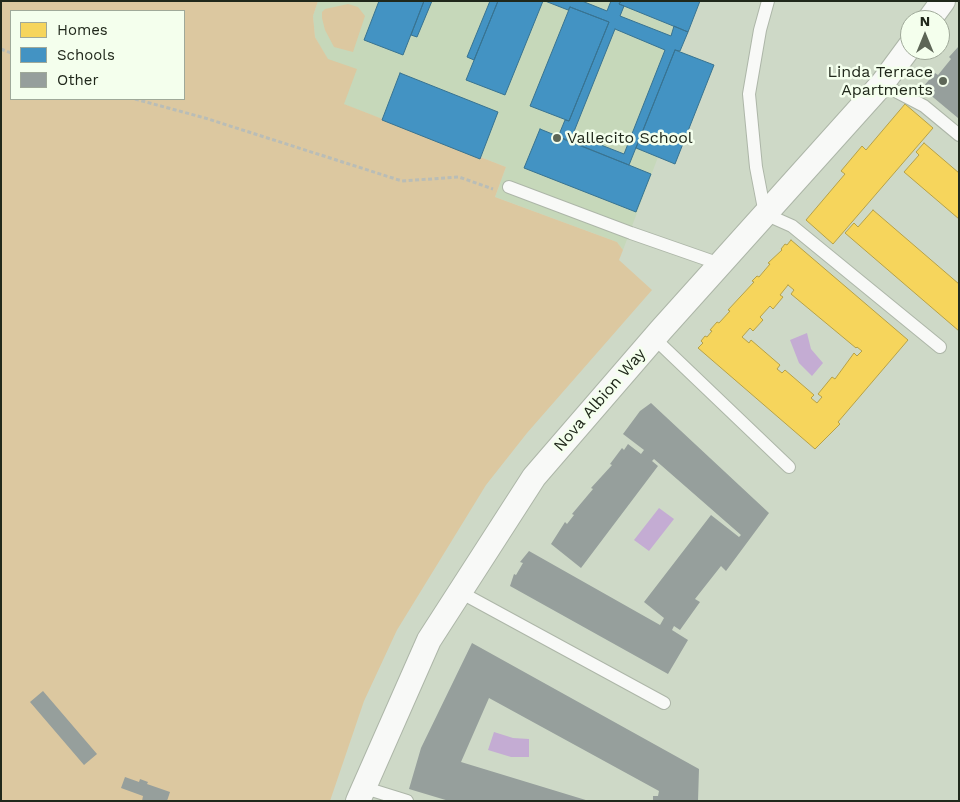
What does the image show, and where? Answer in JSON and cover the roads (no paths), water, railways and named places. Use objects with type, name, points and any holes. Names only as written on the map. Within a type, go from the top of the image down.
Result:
[{"type":"street","name":"Nova Albion Way","points":[[360,794],[429,640],[534,477],[654,338],[882,84],[900,60]]},
{"type":"lane","points":[[768,1],[760,30],[753,71],[750,113],[756,167],[765,214],[792,226],[940,346]]},
{"type":"lane","points":[[882,84],[924,106],[959,135]]},
{"type":"lane","points":[[509,187],[720,264]]},
{"type":"lane","points":[[654,338],[789,467]]},
{"type":"lane","points":[[460,592],[664,703]]},
{"type":"lane","points":[[360,794],[407,801]]},
{"type":"place","name":"Linda Terrace Apartments","points":[[943,81]]},
{"type":"place","name":"Vallecito School","points":[[557,138]]}]
